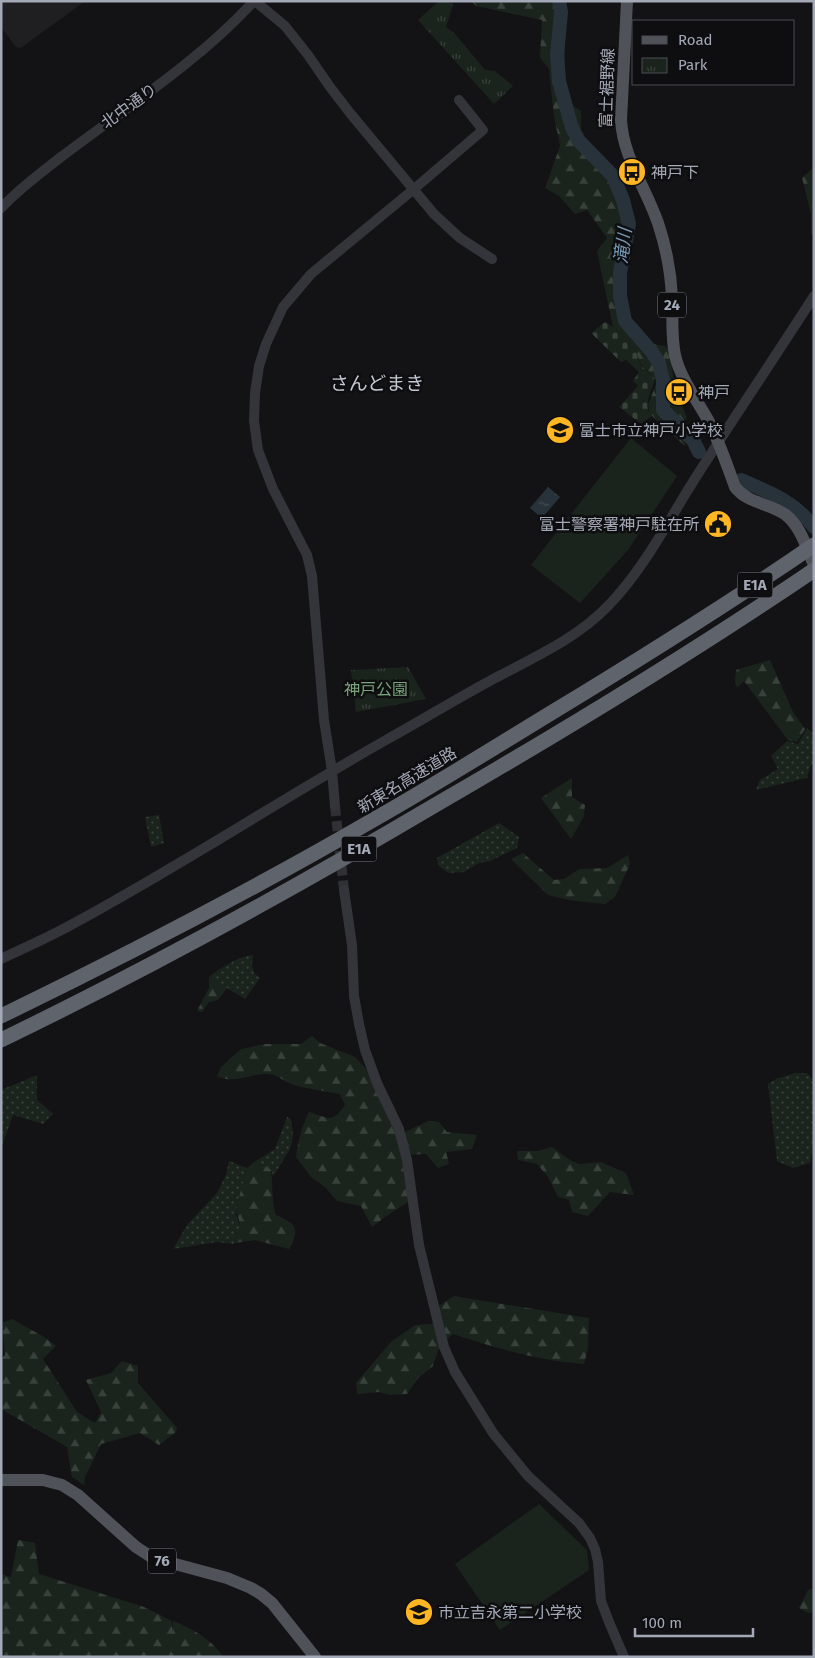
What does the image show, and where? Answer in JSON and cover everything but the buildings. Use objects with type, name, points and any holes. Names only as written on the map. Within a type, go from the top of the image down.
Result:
[{"type":"highway","name":"新東名高速道路","points":[[1,1016],[191,920],[367,824],[695,624],[814,544]]},
{"type":"highway","name":"E1A","points":[[1,1040],[175,952],[378,839],[513,760],[814,570]]},
{"type":"main road","name":"富士裾野線","points":[[627,1],[621,133],[626,152],[649,200],[658,224],[666,256],[671,281],[675,356],[682,373],[709,422],[735,487],[749,499],[785,514],[796,524],[814,565]]},
{"type":"main road","name":"76","points":[[1,1480],[43,1480],[62,1485],[78,1495],[136,1547],[153,1558],[227,1578],[262,1594],[272,1603],[315,1657]]},
{"type":"street","points":[[255,1],[284,26],[308,55],[341,102],[434,214],[454,232],[492,259]]},
{"type":"street","name":"北中通り","points":[[1,208],[35,177],[205,49],[255,1]]},
{"type":"street","points":[[335,806],[324,720],[312,576],[306,555],[273,489],[258,450],[254,421],[255,393],[259,366],[266,344],[283,307],[298,287],[311,274],[414,190],[483,130],[459,100]]},
{"type":"street","points":[[1,959],[68,927],[151,880],[332,771],[499,676],[572,637],[606,608],[626,586],[646,558],[814,296]]},
{"type":"street","points":[[344,890],[352,945],[354,996],[359,1024],[365,1050],[377,1083],[399,1129],[407,1160],[419,1245],[444,1347],[455,1372],[493,1433],[528,1476],[579,1523],[590,1538],[598,1562],[602,1601],[624,1657]]},
{"type":"shaded area","points":[[1,1],[85,1],[21,48],[16,47],[1,27]]},
{"type":"green space","points":[[439,1],[453,4],[446,27],[455,34],[485,70],[495,71],[513,86],[494,104],[418,20]]},
{"type":"green space","points":[[471,1],[552,1],[557,10],[563,27],[569,103],[581,111],[581,151],[608,177],[621,203],[626,234],[626,314],[637,324],[652,344],[665,346],[671,353],[674,386],[687,418],[679,427],[685,440],[685,446],[650,414],[648,405],[657,381],[641,364],[633,345],[613,327],[597,251],[607,238],[587,210],[575,214],[559,196],[545,188],[560,146],[554,116],[549,69],[540,58],[542,20],[476,6]]},
{"type":"green space","points":[[814,167],[814,236],[811,234],[811,214],[802,178]]},
{"type":"green space","points":[[605,322],[633,345],[641,365],[655,379],[648,403],[649,412],[652,416],[641,424],[619,407],[638,386],[633,381],[639,372],[626,360],[621,362],[591,333]]},
{"type":"green space","points":[[631,438],[677,476],[628,550],[580,603],[531,565]]},
{"type":"green space","points":[[770,660],[793,712],[805,729],[797,742],[788,740],[744,681],[737,688],[735,681],[736,670]]},
{"type":"green space","name":"神戸公園","points":[[408,667],[426,699],[356,712],[351,670]]},
{"type":"green space","points":[[807,728],[814,734],[814,763],[810,767],[807,778],[756,790],[760,780],[778,769],[771,756],[787,741],[798,744]]},
{"type":"green space","points":[[572,778],[572,797],[585,805],[584,816],[571,839],[541,798]]},
{"type":"green space","points":[[159,815],[164,843],[151,847],[145,817]]},
{"type":"green space","points":[[499,823],[519,837],[517,848],[490,861],[479,863],[464,872],[448,873],[438,865],[437,858]]},
{"type":"green space","points":[[523,853],[554,880],[564,879],[579,869],[607,868],[628,855],[630,864],[615,897],[605,904],[569,900],[548,895],[511,859]]},
{"type":"green space","points":[[253,955],[254,973],[260,978],[245,999],[209,977],[230,963]]},
{"type":"green space","points":[[209,977],[227,988],[218,1000],[209,1002],[202,1012],[197,1011],[209,988]]},
{"type":"green space","points":[[312,1036],[320,1043],[355,1057],[366,1069],[398,1135],[429,1121],[439,1122],[447,1132],[477,1135],[472,1149],[446,1152],[449,1164],[438,1168],[426,1154],[404,1155],[408,1202],[372,1227],[361,1206],[337,1201],[325,1187],[311,1177],[296,1157],[304,1123],[309,1112],[330,1118],[337,1115],[345,1105],[340,1094],[297,1086],[274,1075],[259,1074],[238,1079],[224,1079],[217,1076],[221,1067],[241,1049],[265,1044],[301,1044]]},
{"type":"green space","points":[[795,1073],[807,1073],[814,1081],[814,1139],[810,1163],[793,1168],[777,1161],[768,1084],[776,1079]]},
{"type":"green space","points":[[37,1075],[37,1100],[53,1114],[43,1124],[13,1115],[1,1151],[1,1090]]},
{"type":"green space","points":[[287,1117],[291,1119],[293,1136],[290,1149],[273,1177],[272,1171],[264,1165],[253,1163],[275,1149]]},
{"type":"green space","points":[[552,1147],[579,1164],[601,1162],[626,1173],[634,1195],[610,1192],[588,1216],[572,1212],[569,1200],[558,1197],[548,1177],[537,1164],[518,1160],[517,1151],[538,1151]]},
{"type":"green space","points":[[229,1161],[247,1168],[238,1201],[236,1215],[240,1226],[234,1244],[217,1242],[173,1249],[187,1225],[217,1193],[226,1175]]},
{"type":"green space","points":[[253,1163],[264,1165],[271,1170],[276,1215],[292,1224],[295,1232],[295,1237],[289,1249],[255,1240],[235,1243],[240,1224],[237,1213],[238,1201],[247,1168]]},
{"type":"green space","points":[[454,1296],[589,1318],[588,1348],[584,1364],[534,1357],[453,1334],[440,1345],[433,1366],[418,1378],[407,1394],[391,1395],[379,1392],[357,1394],[356,1383],[391,1342],[415,1325],[432,1324],[440,1305]]},
{"type":"green space","points":[[12,1319],[56,1346],[43,1359],[77,1412],[95,1423],[101,1412],[86,1380],[111,1373],[122,1361],[138,1366],[138,1383],[177,1428],[176,1432],[159,1445],[140,1433],[101,1444],[85,1477],[84,1485],[72,1477],[67,1447],[1,1409],[1,1359],[5,1355],[2,1323]]},
{"type":"green space","points":[[539,1504],[587,1550],[589,1570],[500,1630],[455,1564]]},
{"type":"green space","points":[[18,1540],[35,1543],[39,1574],[144,1607],[172,1621],[172,1632],[173,1621],[201,1635],[214,1645],[223,1657],[1,1657],[1,1574],[11,1577]]},
{"type":"green space","points":[[814,1588],[814,1612],[808,1613],[799,1608],[808,1590]]},
{"type":"water","points":[[548,487],[560,497],[542,518],[530,508]]},
{"type":"waterway","name":"滝川","points":[[559,1],[561,12],[557,55],[559,81],[572,128],[579,141],[613,176],[623,200],[629,224],[620,273],[620,296],[625,321],[659,363],[663,380],[663,410],[693,440],[699,452]]},
{"type":"waterway","name":"滝川","points":[[741,480],[790,504],[814,527]]},
{"type":"tunnel","points":[[335,806],[344,890]]},
{"type":"place","name":"神戸下","points":[[632,172]]},
{"type":"place","name":"神戸","points":[[679,392]]},
{"type":"place","name":"富士市立神戸小学校","points":[[560,430]]},
{"type":"place","name":"富士警察署神戸駐在所","points":[[718,524]]},
{"type":"place","name":"市立吉永第二小学校","points":[[419,1612]]},
{"type":"district","name":"さんどまき","points":[[377,383]]}]
